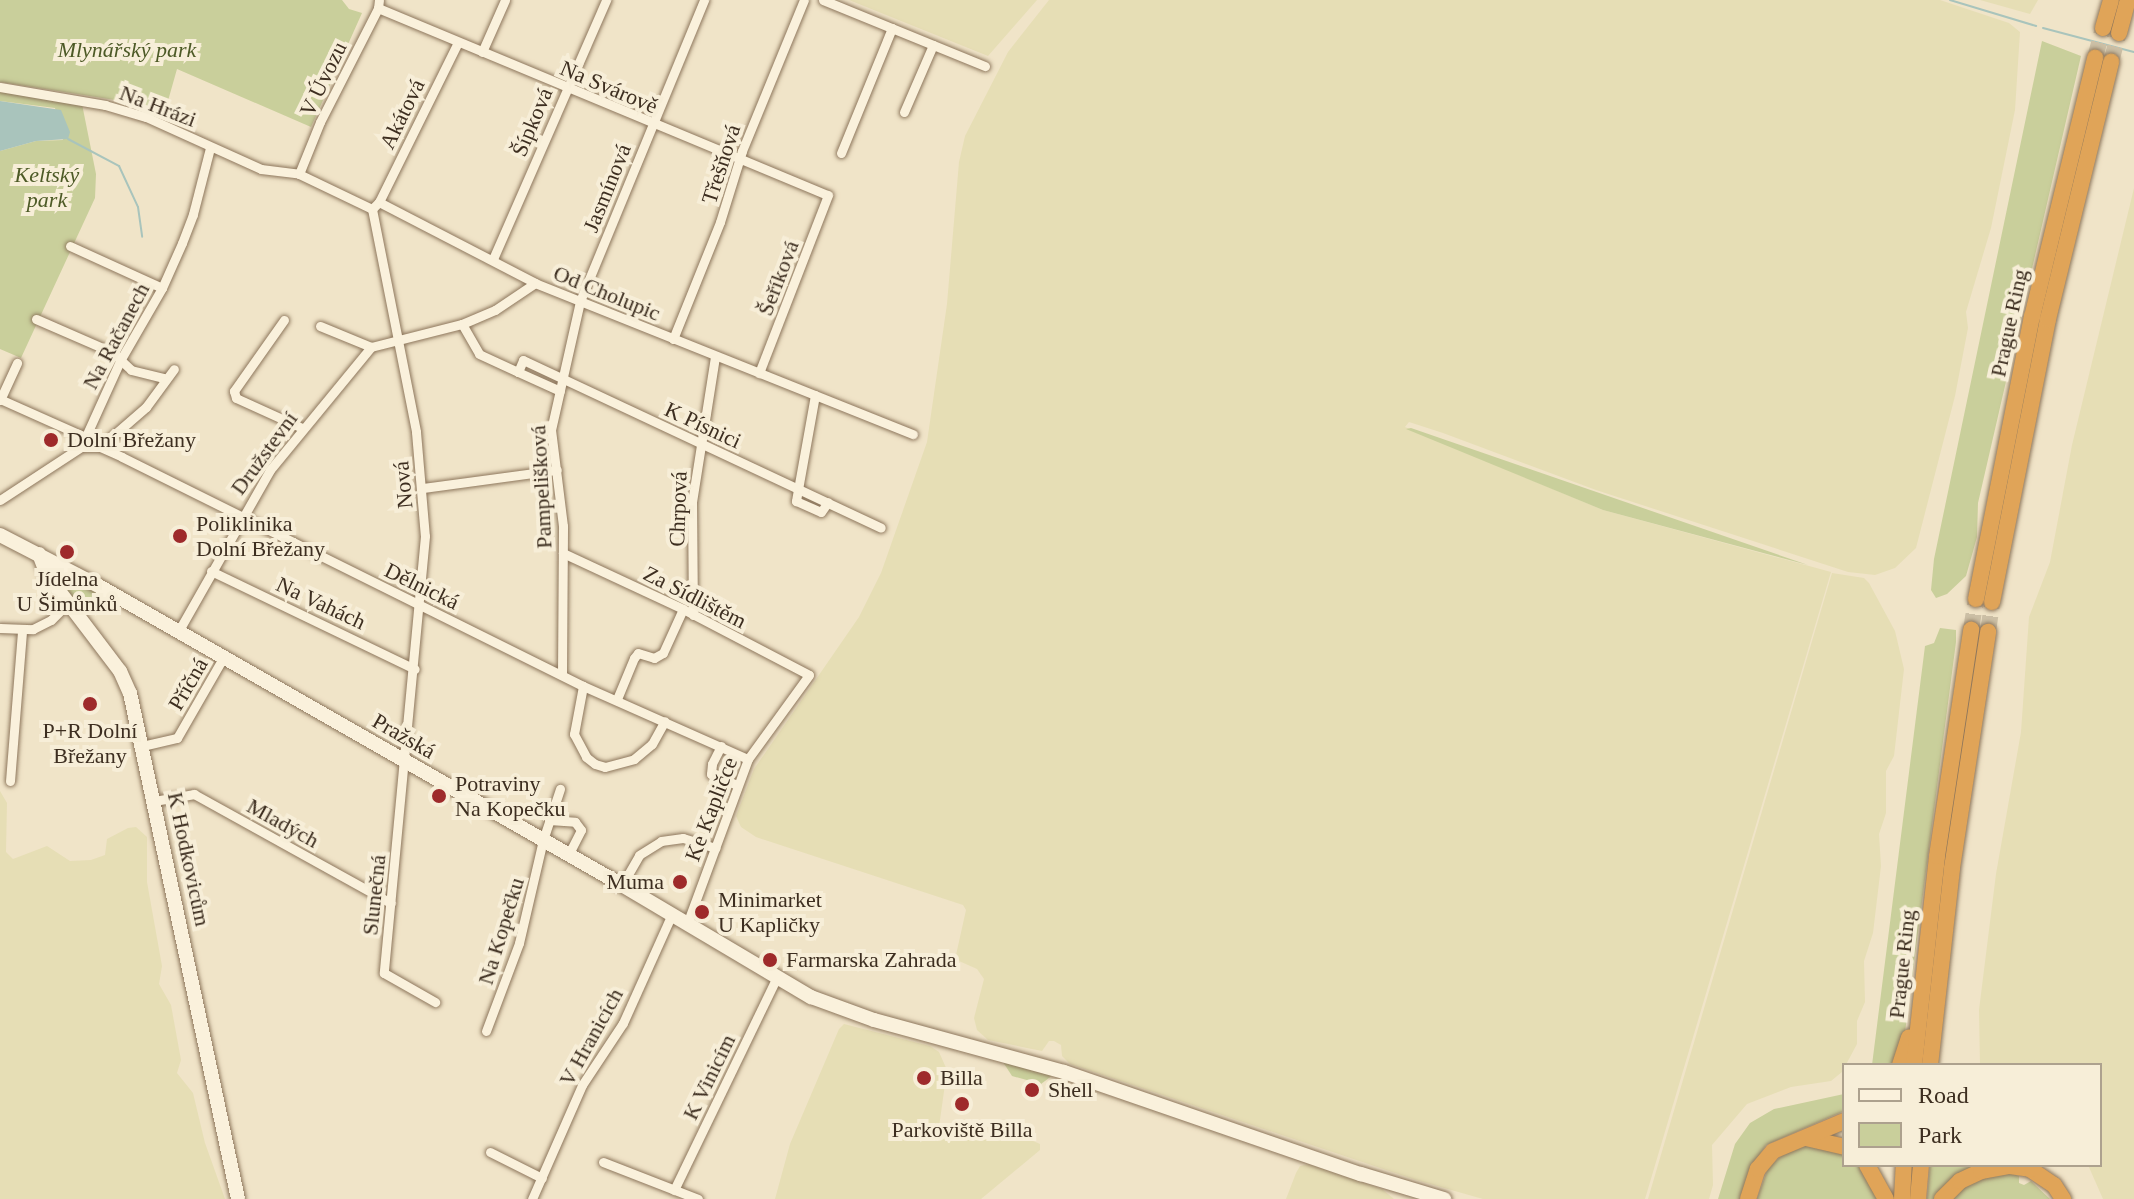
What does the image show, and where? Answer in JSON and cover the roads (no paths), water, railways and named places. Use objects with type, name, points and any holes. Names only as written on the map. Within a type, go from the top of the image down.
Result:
[{"type":"highway","points":[[2111,0],[2111,30],[2128,0]]},
{"type":"highway","name":"Prague Ring","points":[[1984,601],[2103,60]]},
{"type":"highway","name":"Prague Ring","points":[[1914,1063],[1931,975],[1979,631]]},
{"type":"highway","points":[[1901,1063],[1931,975]]},
{"type":"highway","points":[[1931,975],[1940,1063]]},
{"type":"highway","name":"Prague Ring","points":[[1930,1063],[1931,975]]},
{"type":"highway","points":[[1748,1199],[1763,1162],[1778,1147],[1842,1122]]},
{"type":"highway","points":[[1797,1139],[1819,1139],[1842,1146]]},
{"type":"highway","points":[[1868,1167],[1886,1199]]},
{"type":"highway","points":[[1902,1199],[1904,1167]]},
{"type":"highway","points":[[1918,1199],[1921,1167]]},
{"type":"highway","points":[[1942,1199],[1960,1181],[1981,1171],[2004,1167]]},
{"type":"highway","points":[[2028,1167],[2054,1185],[2063,1199]]},
{"type":"street","points":[[482,52],[505,0]]},
{"type":"street","name":"Šípková","points":[[493,259],[606,0]]},
{"type":"street","name":"Jasmínová","points":[[580,301],[704,0]]},
{"type":"street","name":"Třešňová","points":[[673,339],[804,0]]},
{"type":"street","points":[[823,0],[985,66]]},
{"type":"street","name":"Na Svárově","points":[[378,4],[566,89],[828,195]]},
{"type":"street","name":"V Úvozu","points":[[299,174],[320,122],[378,4]]},
{"type":"street","points":[[841,153],[892,28]]},
{"type":"street","name":"Akátová","points":[[376,206],[458,42]]},
{"type":"street","points":[[904,112],[933,45]]},
{"type":"street","name":"Na Hrázi","points":[[0,87],[105,105],[146,117],[261,169],[299,174]]},
{"type":"street","name":"Na Račanech","points":[[83,442],[121,359],[162,288],[193,214],[210,148]]},
{"type":"street","name":"Od Cholupic","points":[[299,174],[493,259],[535,283],[913,434]]},
{"type":"street","name":"Šeříková","points":[[759,373],[828,195]]},
{"type":"street","name":"Nová","points":[[376,206],[423,488],[425,536],[421,607],[405,762]]},
{"type":"street","points":[[70,246],[162,288]]},
{"type":"street","points":[[320,326],[371,347],[462,324],[495,310],[535,283]]},
{"type":"street","name":"Pampelišková","points":[[562,674],[563,553],[551,430],[580,301]]},
{"type":"street","points":[[36,319],[121,359],[131,370],[164,378]]},
{"type":"street","points":[[284,320],[234,391],[236,398],[302,428]]},
{"type":"street","name":"K Písnici","points":[[462,324],[479,354],[560,391]]},
{"type":"street","name":"Družstevní","points":[[178,632],[270,470],[371,347]]},
{"type":"street","name":"Chrpová","points":[[693,615],[692,502],[715,356]]},
{"type":"street","name":"K Písnici","points":[[518,372],[523,360],[881,528]]},
{"type":"street","points":[[0,500],[83,442],[0,399],[17,363]]},
{"type":"street","points":[[100,447],[146,407],[164,378],[174,369]]},
{"type":"street","points":[[798,489],[815,395]]},
{"type":"street","name":"Dělnická","points":[[83,442],[100,447],[583,686],[748,759]]},
{"type":"street","points":[[423,488],[557,470]]},
{"type":"street","name":"Pražská","points":[[0,535],[39,554],[569,854],[776,979],[840,1010],[1064,1072],[1361,1174],[1444,1199]]},
{"type":"street","name":"Za Sídlištěm","points":[[563,553],[683,609],[809,675]]},
{"type":"street","name":"K Hodkovicům","points":[[39,554],[47,575],[120,671],[130,693],[238,1199]]},
{"type":"street","name":"Na Vahách","points":[[211,571],[415,669]]},
{"type":"street","points":[[0,628],[22,631],[43,625],[68,603]]},
{"type":"street","points":[[617,699],[634,658],[638,653],[654,658],[663,653],[683,609]]},
{"type":"street","points":[[10,781],[22,631]]},
{"type":"street","name":"Příčná","points":[[142,746],[177,738],[223,658]]},
{"type":"street","name":"Ke Kapličce","points":[[687,924],[748,759],[809,675]]},
{"type":"street","points":[[583,686],[574,734],[579,746],[595,764],[618,765],[634,759],[652,744],[665,721]]},
{"type":"street","points":[[721,746],[712,764],[711,774],[737,785]]},
{"type":"street","name":"Slunečná","points":[[405,762],[384,973],[435,1002]]},
{"type":"street","name":"Na Kopečku","points":[[486,1031],[519,943],[543,840],[560,789]]},
{"type":"street","name":"Mladých","points":[[154,801],[194,794],[391,903]]},
{"type":"street","points":[[549,820],[575,822],[581,830],[569,854]]},
{"type":"street","points":[[622,885],[639,855],[661,841],[683,838],[715,848]]},
{"type":"street","name":"V Hranicích","points":[[532,1199],[582,1085],[623,1023],[672,914]]},
{"type":"street","name":"K Vinicím","points":[[674,1190],[776,979]]},
{"type":"street","points":[[490,1152],[542,1178]]},
{"type":"street","points":[[603,1162],[698,1199]]},
{"type":"water","points":[[0,101],[61,110],[70,132],[68,139],[36,141],[0,151]]},
{"type":"waterway","points":[[1950,0],[2036,26]]},
{"type":"waterway","points":[[2043,28],[2134,52]]},
{"type":"waterway","points":[[68,139],[119,166],[138,207],[142,237]]},
{"type":"tunnel","points":[[2095,58],[2103,28]]},
{"type":"tunnel","points":[[2111,62],[2119,33]]},
{"type":"tunnel","points":[[1971,630],[1976,599]]},
{"type":"tunnel","points":[[1988,632],[1992,602]]},
{"type":"place","name":"Dolní Břežany","points":[[51,440]]},
{"type":"place","name":"Poliklinika Dolní Břežany","points":[[180,536]]},
{"type":"place","name":"Jídelna U Šimůnků","points":[[67,552]]},
{"type":"place","name":"P+R Dolní Břežany","points":[[90,704]]},
{"type":"place","name":"Potraviny Na Kopečku","points":[[439,796]]},
{"type":"place","name":"Muma","points":[[680,882]]},
{"type":"place","name":"Minimarket U Kapličky","points":[[702,912]]},
{"type":"place","name":"Farmarska Zahrada","points":[[770,960]]},
{"type":"place","name":"Billa","points":[[924,1078]]},
{"type":"place","name":"Shell","points":[[1032,1090]]},
{"type":"place","name":"Parkoviště Billa","points":[[962,1104]]},
{"type":"park label","name":"Mlynářský park","points":[[127,50]]},
{"type":"park label","name":"Keltský park","points":[[47,186]]}]
